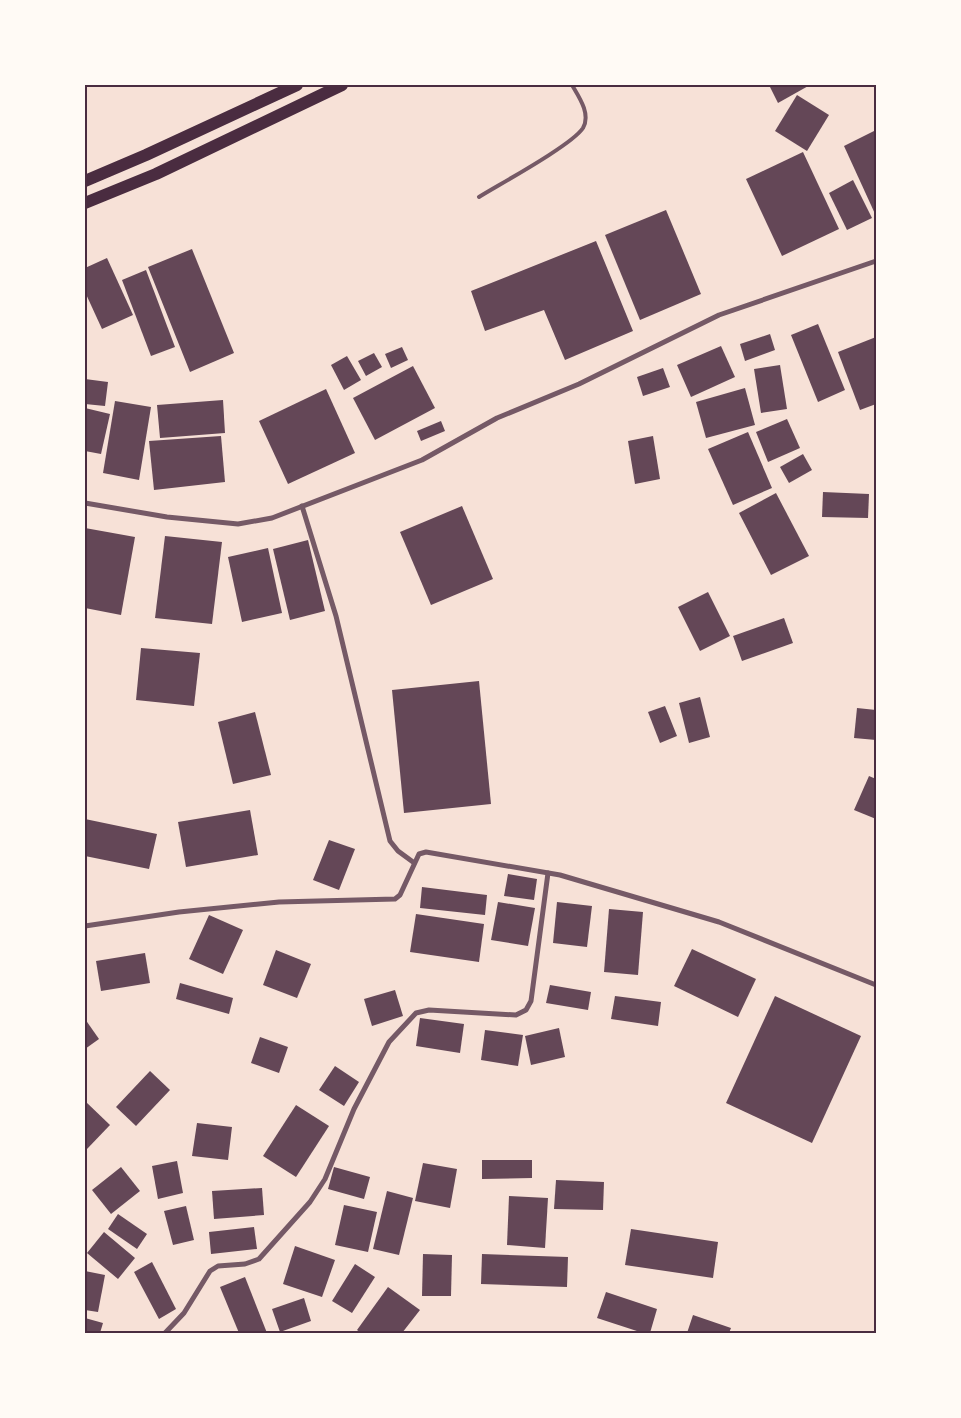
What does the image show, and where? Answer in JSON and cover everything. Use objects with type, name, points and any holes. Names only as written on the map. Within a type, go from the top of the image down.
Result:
[{"type":"main road","points":[[85,181],[146,156],[297,85]]},
{"type":"main road","points":[[85,203],[156,174],[342,85]]},
{"type":"street","points":[[85,503],[167,517],[238,524],[272,518],[422,460],[497,418],[579,384],[719,315],[876,261]]},
{"type":"street","points":[[302,506],[343,643],[390,841],[398,851],[413,862]]},
{"type":"street","points":[[85,926],[179,912],[279,902],[394,899],[400,894],[413,862],[419,854],[426,852],[548,873],[719,922],[876,985]]},
{"type":"street","points":[[165,1333],[184,1313],[210,1271],[218,1266],[245,1264],[258,1259],[310,1202],[325,1179],[354,1109],[389,1042],[416,1013],[429,1010],[516,1015],[526,1010],[532,1001],[548,873]]},
{"type":"lane","points":[[479,197],[571,140],[584,127],[585,107],[572,85]]},
{"type":"building","points":[[769,85],[810,85],[778,103]]},
{"type":"building","points":[[797,95],[829,115],[807,151],[775,131]]},
{"type":"building","points":[[874,131],[876,136],[876,216],[844,146]]},
{"type":"building","points":[[803,152],[839,229],[782,256],[746,179]]},
{"type":"building","points":[[853,180],[872,218],[847,230],[829,193]]},
{"type":"building","points":[[666,210],[701,294],[640,320],[605,235]]},
{"type":"building","points":[[596,241],[633,331],[565,360],[544,310],[485,331],[471,291]]},
{"type":"building","points":[[192,249],[234,353],[190,372],[148,267]]},
{"type":"building","points":[[107,258],[133,315],[102,329],[85,292],[85,268]]},
{"type":"building","points":[[146,270],[175,347],[151,356],[122,280]]},
{"type":"building","points":[[818,324],[845,390],[818,402],[791,335]]},
{"type":"building","points":[[770,334],[775,350],[745,361],[740,344]]},
{"type":"building","points":[[876,337],[876,404],[860,410],[838,352]]},
{"type":"building","points":[[721,346],[735,377],[691,397],[677,365]]},
{"type":"building","points":[[402,347],[408,360],[391,368],[385,354]]},
{"type":"building","points":[[374,353],[382,367],[366,376],[358,361]]},
{"type":"building","points":[[347,356],[361,380],[344,390],[331,365]]},
{"type":"building","points":[[780,365],[787,409],[761,413],[754,369]]},
{"type":"building","points":[[413,366],[435,408],[375,440],[353,398]]},
{"type":"building","points":[[663,368],[670,387],[643,396],[637,377]]},
{"type":"building","points":[[85,379],[108,382],[105,406],[85,404]]},
{"type":"building","points":[[745,388],[755,425],[706,438],[696,402]]},
{"type":"building","points":[[326,389],[355,453],[288,484],[259,421]]},
{"type":"building","points":[[223,400],[225,433],[160,438],[157,405]]},
{"type":"building","points":[[115,401],[151,407],[139,480],[103,473]]},
{"type":"building","points":[[85,408],[110,414],[101,454],[85,451]]},
{"type":"building","points":[[787,419],[800,448],[768,462],[756,432]]},
{"type":"building","points":[[441,421],[445,431],[421,441],[417,431]]},
{"type":"building","points":[[748,432],[772,488],[733,505],[708,449]]},
{"type":"building","points":[[221,436],[225,482],[154,490],[149,441]]},
{"type":"building","points":[[653,436],[660,479],[635,484],[628,441]]},
{"type":"building","points":[[803,454],[812,470],[789,483],[780,467]]},
{"type":"building","points":[[823,492],[869,494],[868,518],[822,517]]},
{"type":"building","points":[[776,493],[809,556],[771,575],[739,513]]},
{"type":"building","points":[[462,506],[493,579],[431,605],[400,532]]},
{"type":"building","points":[[85,528],[135,537],[121,615],[85,608]]},
{"type":"building","points":[[165,536],[222,542],[212,624],[155,618]]},
{"type":"building","points":[[308,540],[325,611],[290,620],[273,549]]},
{"type":"building","points":[[268,548],[282,613],[242,622],[228,557]]},
{"type":"building","points":[[708,592],[730,636],[700,651],[678,607]]},
{"type":"building","points":[[784,618],[793,643],[742,661],[733,636]]},
{"type":"building","points":[[141,648],[200,653],[194,706],[136,700]]},
{"type":"building","points":[[479,681],[491,804],[404,813],[392,690]]},
{"type":"building","points":[[700,697],[710,737],[689,743],[679,703]]},
{"type":"building","points":[[665,706],[677,736],[660,743],[648,712]]},
{"type":"building","points":[[857,708],[876,710],[876,740],[854,738]]},
{"type":"building","points":[[255,712],[271,775],[233,784],[218,722]]},
{"type":"building","points":[[869,776],[876,779],[876,819],[854,810]]},
{"type":"building","points":[[250,810],[258,855],[186,867],[178,822]]},
{"type":"building","points":[[85,819],[157,834],[149,869],[85,856]]},
{"type":"building","points":[[329,840],[355,849],[339,890],[313,880]]},
{"type":"building","points":[[508,874],[537,879],[534,900],[504,896]]},
{"type":"building","points":[[422,887],[487,895],[485,915],[420,908]]},
{"type":"building","points":[[498,902],[535,908],[528,946],[491,940]]},
{"type":"building","points":[[557,902],[592,906],[587,947],[553,943]]},
{"type":"building","points":[[609,909],[643,912],[638,975],[604,972]]},
{"type":"building","points":[[416,914],[484,924],[479,962],[410,952]]},
{"type":"building","points":[[209,915],[243,930],[223,974],[189,959]]},
{"type":"building","points":[[692,949],[756,979],[738,1017],[674,986]]},
{"type":"building","points":[[276,950],[311,964],[297,998],[263,985]]},
{"type":"building","points":[[145,953],[150,983],[101,991],[96,961]]},
{"type":"building","points":[[180,983],[233,998],[229,1014],[176,999]]},
{"type":"building","points":[[550,985],[591,992],[588,1010],[546,1003]]},
{"type":"building","points":[[395,990],[403,1016],[372,1026],[364,999]]},
{"type":"building","points":[[615,996],[661,1002],[658,1026],[611,1019]]},
{"type":"building","points":[[775,996],[861,1036],[812,1143],[726,1103]]},
{"type":"building","points":[[420,1018],[464,1024],[460,1053],[416,1046]]},
{"type":"building","points":[[85,1019],[99,1039],[85,1049]]},
{"type":"building","points":[[559,1028],[565,1057],[531,1065],[525,1036]]},
{"type":"building","points":[[485,1030],[523,1035],[518,1066],[481,1060]]},
{"type":"building","points":[[260,1037],[288,1047],[279,1073],[251,1063]]},
{"type":"building","points":[[335,1066],[359,1082],[344,1106],[319,1090]]},
{"type":"building","points":[[150,1071],[170,1090],[136,1126],[116,1107]]},
{"type":"building","points":[[85,1101],[110,1125],[87,1149],[85,1147]]},
{"type":"building","points":[[296,1105],[329,1126],[296,1177],[263,1156]]},
{"type":"building","points":[[197,1123],[232,1127],[228,1160],[192,1156]]},
{"type":"building","points":[[482,1160],[532,1160],[532,1178],[482,1179]]},
{"type":"building","points":[[177,1161],[183,1193],[158,1199],[152,1166]]},
{"type":"building","points":[[423,1163],[457,1169],[450,1208],[415,1201]]},
{"type":"building","points":[[121,1167],[140,1191],[111,1214],[92,1190]]},
{"type":"building","points":[[334,1167],[370,1177],[364,1199],[328,1189]]},
{"type":"building","points":[[556,1180],[604,1182],[603,1210],[554,1209]]},
{"type":"building","points":[[262,1188],[264,1215],[214,1219],[212,1191]]},
{"type":"building","points":[[387,1191],[413,1198],[399,1255],[373,1249]]},
{"type":"building","points":[[509,1196],[548,1198],[545,1248],[507,1245]]},
{"type":"building","points":[[344,1205],[377,1212],[368,1252],[335,1245]]},
{"type":"building","points":[[186,1206],[194,1240],[173,1245],[164,1211]]},
{"type":"building","points":[[118,1214],[147,1234],[137,1249],[108,1229]]},
{"type":"building","points":[[254,1227],[257,1249],[211,1254],[209,1232]]},
{"type":"building","points":[[631,1229],[718,1242],[713,1278],[625,1265]]},
{"type":"building","points":[[104,1232],[135,1258],[118,1279],[87,1253]]},
{"type":"building","points":[[295,1246],[335,1260],[322,1297],[283,1284]]},
{"type":"building","points":[[423,1254],[452,1255],[451,1296],[422,1296]]},
{"type":"building","points":[[482,1254],[568,1257],[567,1287],[481,1284]]},
{"type":"building","points":[[152,1262],[176,1309],[159,1319],[134,1272]]},
{"type":"building","points":[[355,1264],[375,1277],[352,1313],[332,1301]]},
{"type":"building","points":[[85,1271],[105,1275],[98,1312],[85,1310]]},
{"type":"building","points":[[245,1277],[267,1333],[239,1333],[220,1287]]},
{"type":"building","points":[[388,1287],[420,1310],[402,1333],[361,1333],[357,1330]]},
{"type":"building","points":[[606,1292],[657,1309],[650,1333],[643,1333],[597,1318]]},
{"type":"building","points":[[304,1298],[311,1321],[280,1332],[272,1309]]},
{"type":"building","points":[[693,1315],[731,1328],[729,1333],[687,1333]]},
{"type":"building","points":[[85,1318],[103,1323],[100,1333],[85,1333]]}]
